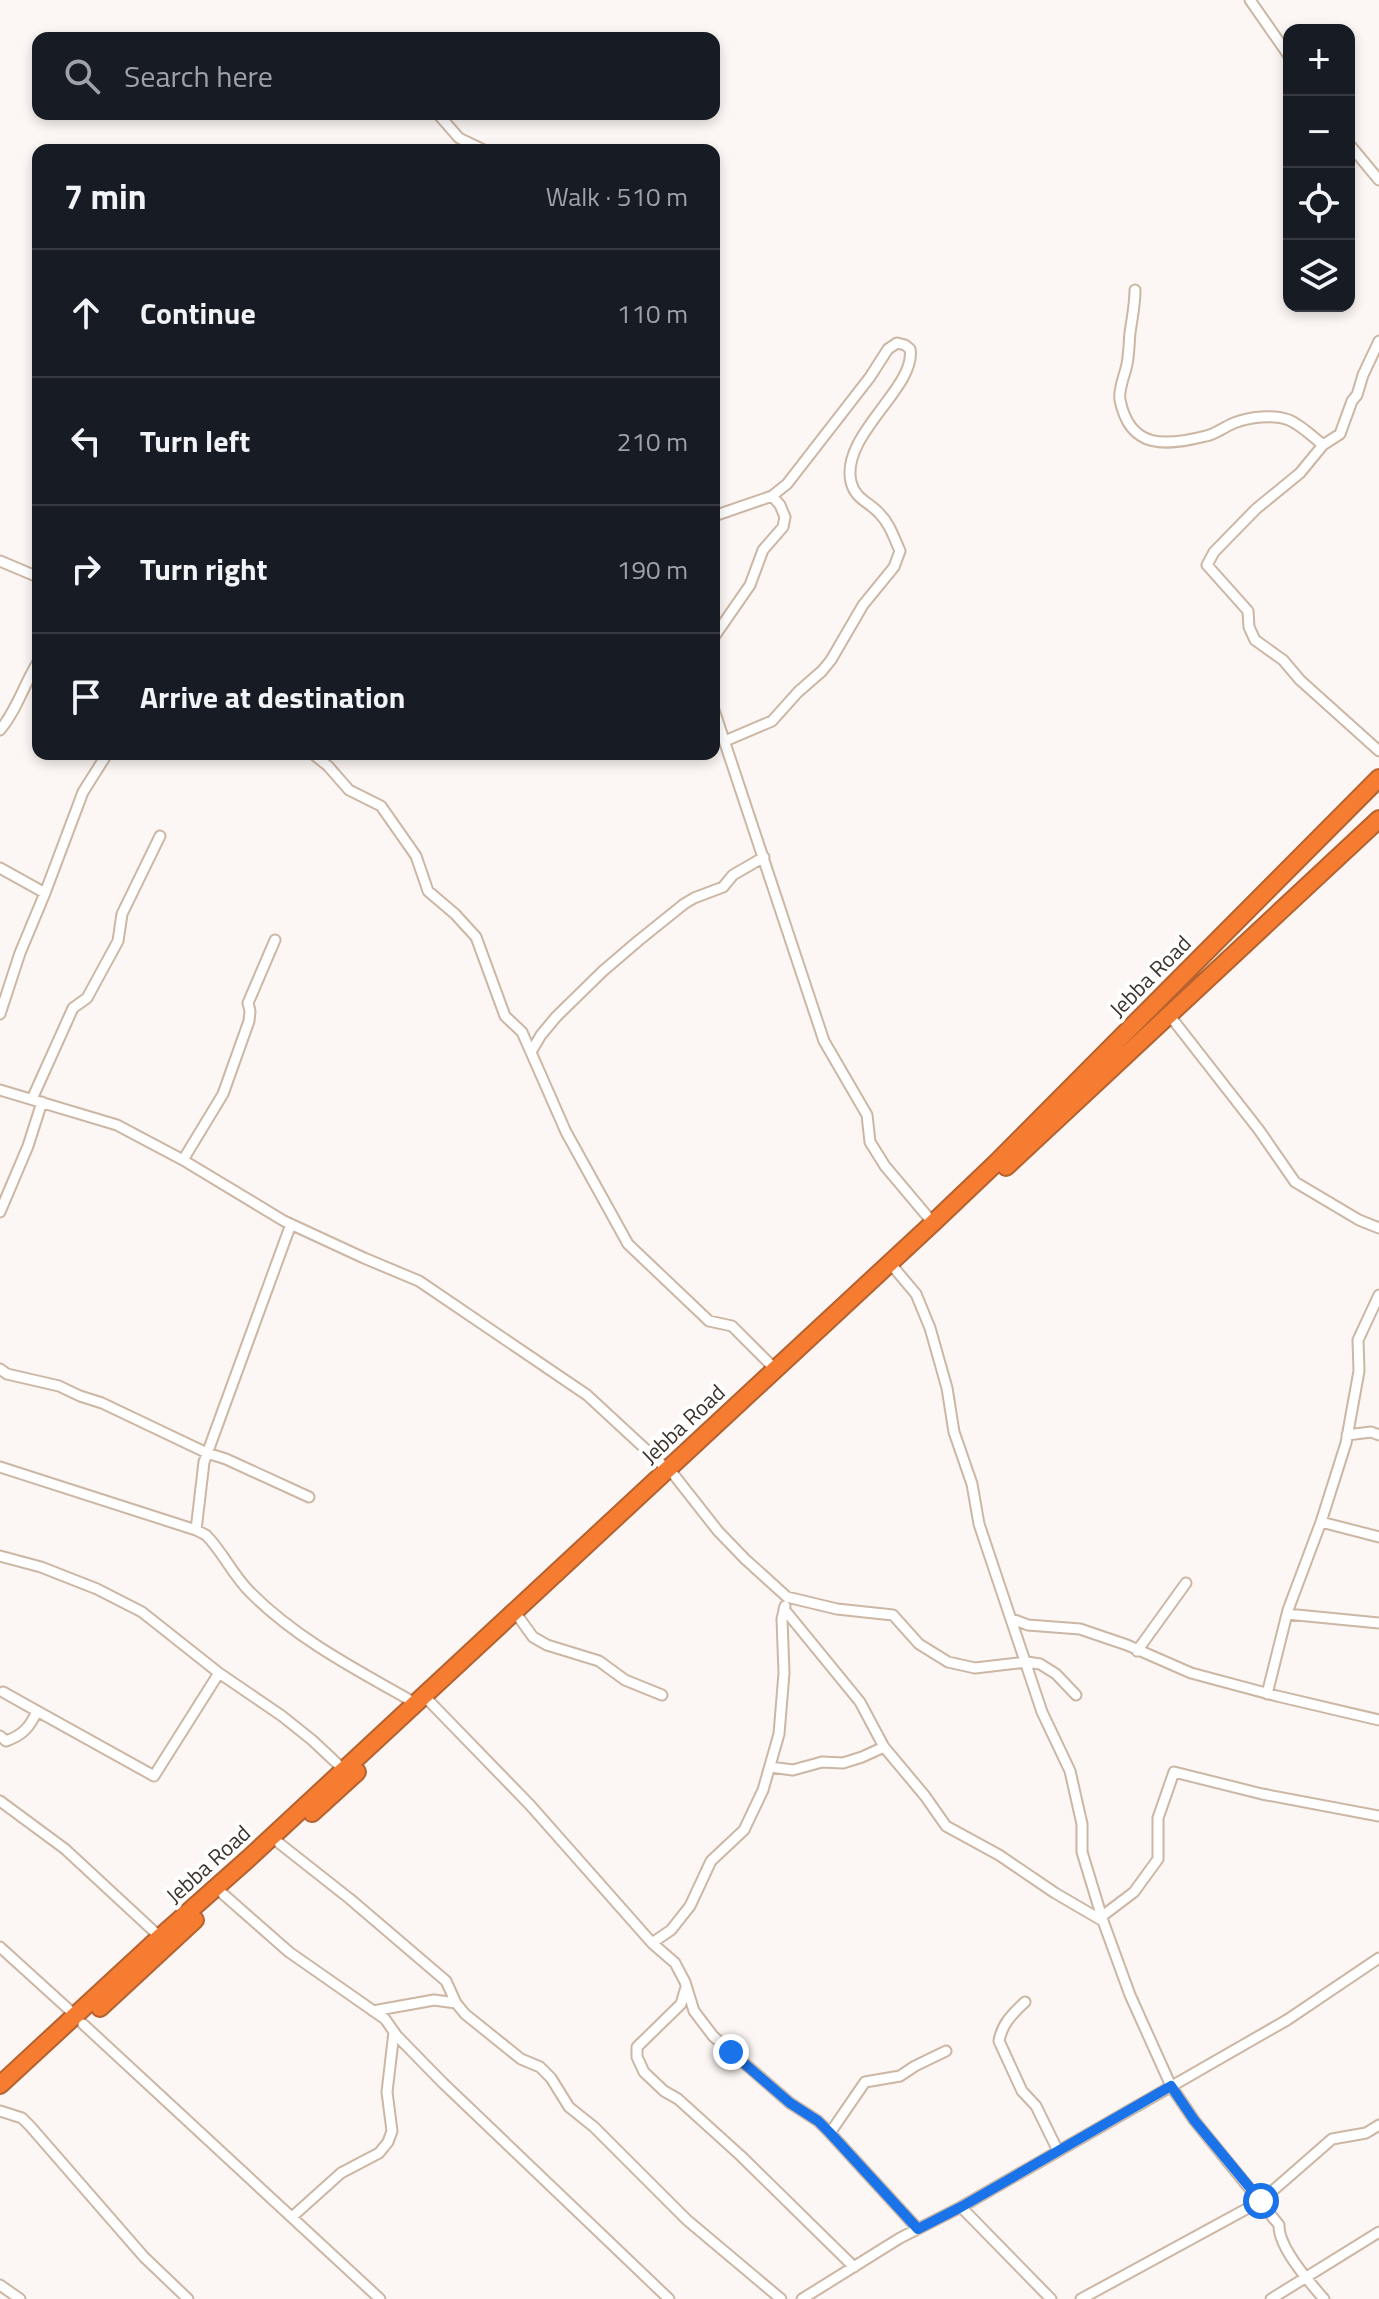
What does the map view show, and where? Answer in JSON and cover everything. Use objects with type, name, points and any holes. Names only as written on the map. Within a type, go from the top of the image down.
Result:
[{"type":"highway","name":"Jebba Road","points":[[0,2085],[80,2020],[223,1894],[422,1702],[670,1472],[784,1375],[999,1167],[1379,778]]},
{"type":"highway","name":"Jebba Road","points":[[0,2099],[160,1937],[343,1769],[520,1619],[775,1369],[933,1223],[1170,1016],[1379,819]]},
{"type":"street","points":[[1250,0],[1283,47]]},
{"type":"street","points":[[443,120],[459,138],[472,144]]},
{"type":"street","points":[[1355,151],[1379,180]]},
{"type":"street","points":[[1135,290],[1128,360],[1119,396],[1126,419],[1139,436],[1169,444],[1209,436],[1234,423],[1253,418],[1275,418],[1289,420],[1323,445]]},
{"type":"street","points":[[1379,341],[1340,434],[1323,445],[1300,473],[1256,509],[1214,552],[1207,565],[1248,611],[1249,627],[1255,640],[1283,660],[1300,680],[1379,751]]},
{"type":"street","points":[[720,514],[772,496],[787,484],[888,349],[897,343],[910,349],[912,358],[907,370],[871,421],[851,463],[850,480],[856,494],[878,511],[890,526],[900,551],[894,567],[863,605],[822,671],[772,721],[725,741]]},
{"type":"street","points":[[720,628],[750,585],[763,550],[783,527],[785,517],[772,496]]},
{"type":"street","points":[[0,561],[32,574]]},
{"type":"street","points":[[0,730],[10,719],[32,671]]},
{"type":"street","points":[[720,727],[824,1041],[867,1115],[870,1142],[885,1166],[933,1223]]},
{"type":"street","points":[[0,1014],[20,953],[83,792],[103,760]]},
{"type":"street","points":[[319,760],[349,790],[381,806],[416,856],[428,891],[476,937],[505,1016],[522,1032],[566,1132],[628,1244],[709,1321],[732,1326],[775,1369]]},
{"type":"street","points":[[0,1212],[28,1146],[37,1100],[73,1008],[87,998],[118,941],[122,914],[160,836]]},
{"type":"street","points":[[531,1052],[556,1017],[626,951],[684,904],[723,887],[733,875],[764,857]]},
{"type":"street","points":[[0,868],[45,893]]},
{"type":"street","points":[[183,1160],[223,1094],[249,1021],[248,1003],[275,940]]},
{"type":"street","points":[[1170,1016],[1259,1130],[1295,1182],[1359,1220],[1379,1228]]},
{"type":"street","points":[[0,1090],[117,1125],[291,1224],[419,1281],[587,1395],[670,1472],[718,1531],[787,1597],[837,1609],[893,1615],[919,1644],[948,1662],[975,1668],[1027,1662],[1040,1664],[1056,1674],[1076,1695]]},
{"type":"street","points":[[196,1530],[207,1453],[291,1224]]},
{"type":"street","points":[[895,1269],[916,1294],[930,1328],[947,1388],[954,1432],[972,1484],[979,1524],[1042,1712],[1070,1771],[1082,1824],[1082,1852],[1130,1995],[1171,2086],[1194,2120],[1279,2225],[1279,2234],[1305,2278],[1324,2299]]},
{"type":"street","points":[[1267,1694],[1287,1614],[1321,1522],[1347,1435],[1359,1371],[1358,1340],[1379,1295]]},
{"type":"street","points":[[0,1369],[7,1374],[59,1386],[102,1403],[309,1497]]},
{"type":"street","points":[[1347,1435],[1371,1432],[1379,1435]]},
{"type":"street","points":[[0,1467],[206,1535],[248,1591],[275,1616],[314,1645],[422,1702],[530,1805],[652,1943],[675,1963],[687,1986],[694,2011],[713,2036],[790,2103],[818,2121],[918,2229]]},
{"type":"street","points":[[1321,1522],[1379,1537]]},
{"type":"street","points":[[0,1556],[41,1567],[97,1589],[142,1612],[219,1673],[282,1716],[343,1769]]},
{"type":"street","points":[[1137,1651],[1186,1583]]},
{"type":"street","points":[[652,1943],[671,1930],[690,1906],[711,1861],[744,1830],[763,1790],[779,1734],[783,1702],[782,1641],[787,1597]]},
{"type":"street","points":[[784,1609],[860,1702],[884,1747],[946,1826],[1102,1919]]},
{"type":"street","points":[[1287,1614],[1379,1623]]},
{"type":"street","points":[[520,1619],[533,1637],[547,1645],[599,1661],[625,1680],[662,1695]]},
{"type":"street","points":[[1012,1619],[1028,1625],[1080,1629],[1191,1673],[1379,1720]]},
{"type":"street","points":[[3,1692],[154,1776],[219,1673]]},
{"type":"street","points":[[0,1736],[6,1741],[18,1736],[31,1726],[37,1711]]},
{"type":"street","points":[[770,1767],[793,1770],[822,1762],[843,1763],[884,1747]]},
{"type":"street","points":[[1102,1919],[1134,1892],[1158,1859],[1158,1818],[1174,1772],[1262,1794],[1379,1816]]},
{"type":"street","points":[[0,1801],[65,1849],[160,1937]]},
{"type":"street","points":[[279,1843],[446,1981],[465,2014],[521,2059],[540,2067],[551,2078],[569,2107],[594,2127],[687,2220],[781,2299]]},
{"type":"street","points":[[223,1894],[289,1952],[385,2019],[443,2083],[669,2299]]},
{"type":"street","points":[[0,1947],[380,2299]]},
{"type":"street","points":[[803,2299],[918,2229],[1287,2020],[1379,1958]]},
{"type":"street","points":[[687,1986],[681,2004],[637,2047],[637,2057],[644,2072],[741,2156],[854,2267]]},
{"type":"street","points":[[373,2011],[434,2000],[456,2003]]},
{"type":"street","points":[[1025,2002],[1009,2017],[1000,2032],[999,2041],[1022,2091],[1036,2106],[1058,2151]]},
{"type":"street","points":[[292,2217],[341,2173],[379,2153],[388,2142],[392,2131],[387,2092],[394,2032]]},
{"type":"street","points":[[830,2133],[865,2082],[900,2076],[946,2051]]},
{"type":"street","points":[[0,2111],[22,2118],[30,2126],[144,2257],[188,2299]]},
{"type":"street","points":[[1081,2299],[1261,2201],[1332,2139],[1366,2133],[1379,2125]]},
{"type":"street","points":[[961,2207],[1051,2299]]},
{"type":"street","points":[[1271,2299],[1379,2232]]},
{"type":"street","points":[[0,2285],[20,2299]]},
{"type":"route","points":[[731,2052],[790,2103],[818,2121],[918,2229],[1171,2086],[1194,2120],[1261,2201]]}]
